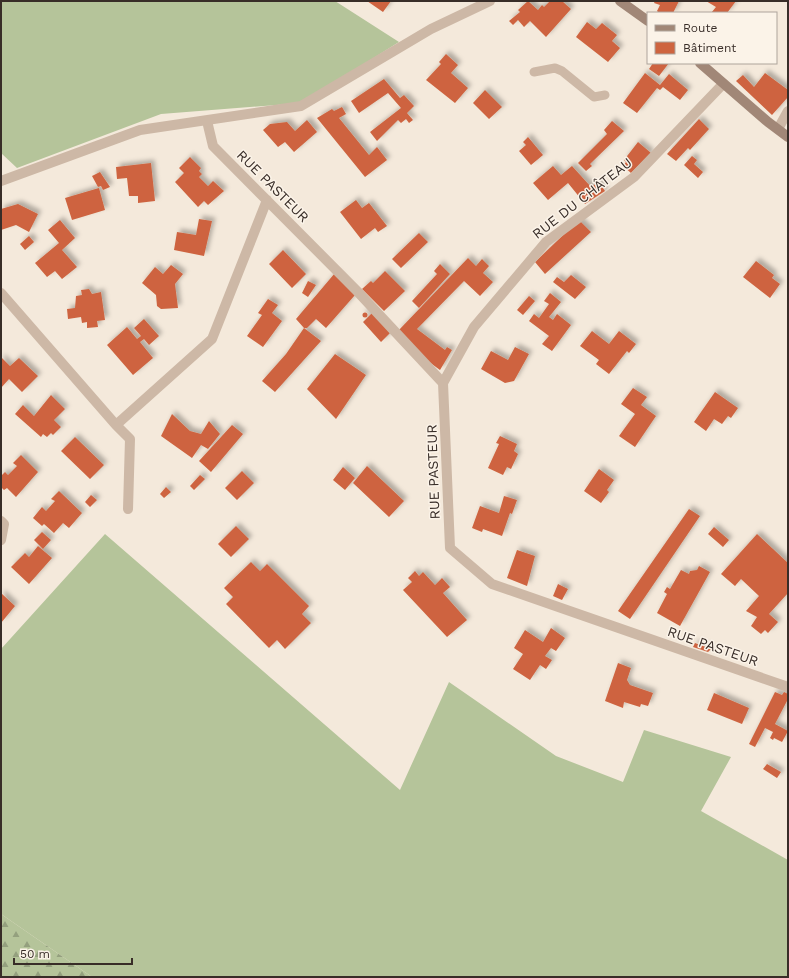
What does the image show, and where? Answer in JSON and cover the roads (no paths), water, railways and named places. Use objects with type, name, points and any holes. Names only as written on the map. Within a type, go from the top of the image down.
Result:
[{"type":"main road","points":[[620,1],[647,21]]},
{"type":"main road","points":[[701,64],[723,84],[788,137]]},
{"type":"street","points":[[1,181],[140,130],[301,106],[431,29],[490,1]]},
{"type":"street","name":"RUE DU CHÂTEAU","points":[[443,383],[474,327],[546,242],[634,177],[723,84]]},
{"type":"street","points":[[778,129],[788,111]]},
{"type":"street","name":"RUE PASTEUR","points":[[207,121],[213,146],[357,291],[443,383],[450,548],[492,584],[788,687]]},
{"type":"street","points":[[116,424],[212,339],[267,200]]},
{"type":"street","points":[[1,294],[130,439],[128,508]]},
{"type":"street","points":[[1,521],[4,524],[1,540]]},
{"type":"lane","points":[[534,72],[555,68],[594,97],[605,95]]}]
